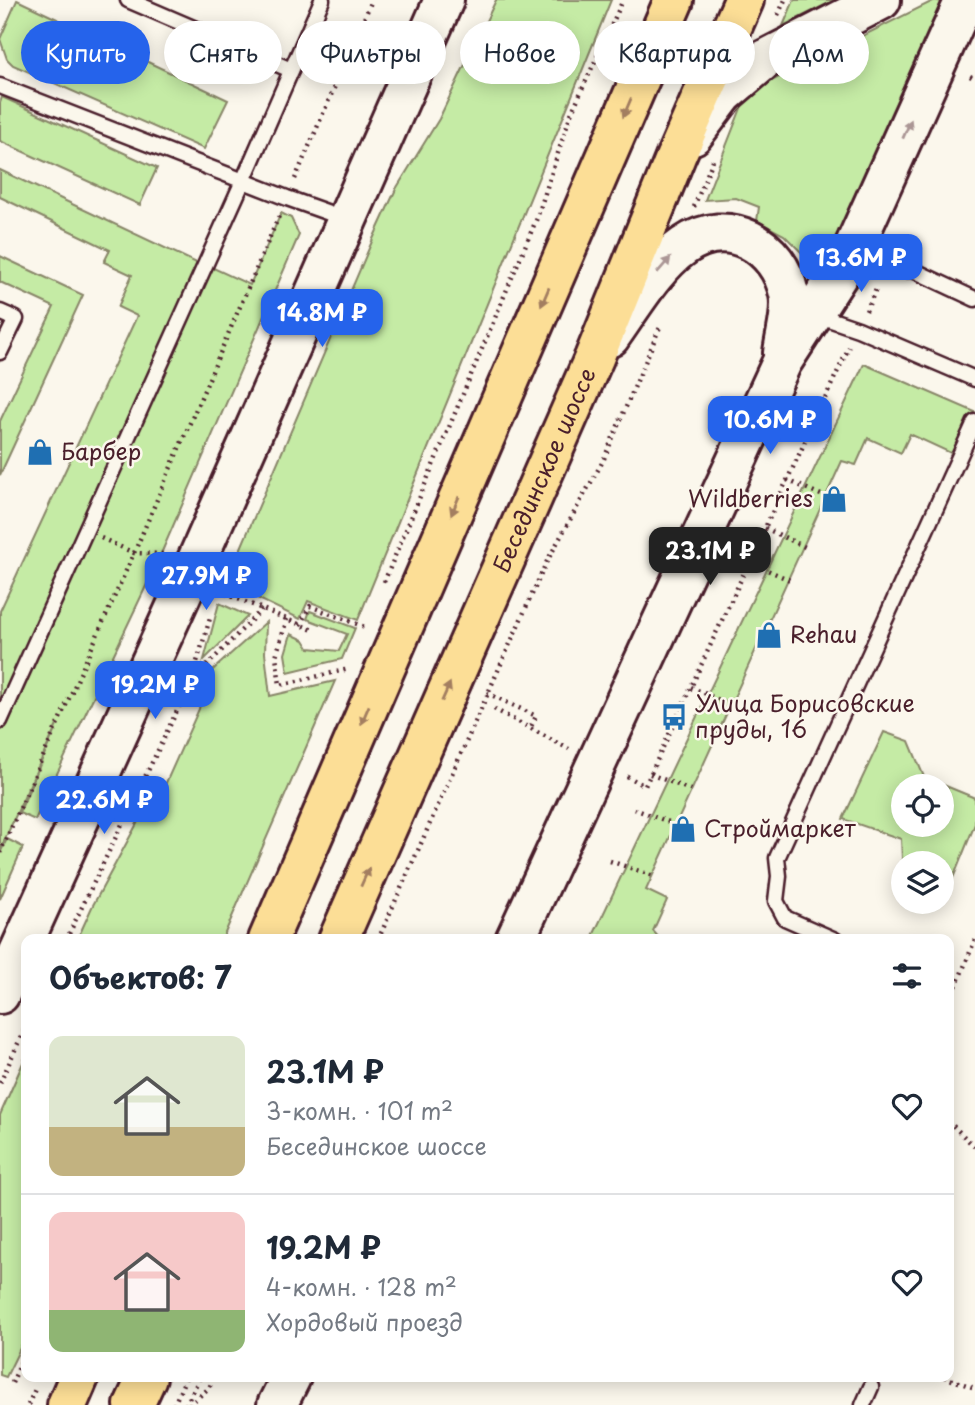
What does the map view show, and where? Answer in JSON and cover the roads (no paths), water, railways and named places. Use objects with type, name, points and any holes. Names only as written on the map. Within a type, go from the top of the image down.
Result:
[{"type":"main road","points":[[27,934],[189,578],[444,0]]},
{"type":"main road","points":[[271,934],[674,0]]},
{"type":"main road","name":"Бесединское шоссе","points":[[341,934],[594,358],[676,156],[744,0]]},
{"type":"main road","points":[[676,156],[724,94],[764,60],[881,0]]},
{"type":"main road","points":[[519,934],[782,362],[849,258],[965,0]]},
{"type":"main road","points":[[594,358],[666,260],[686,244],[713,232],[742,236],[764,248],[783,272],[790,297],[782,362]]},
{"type":"main road","points":[[0,994],[21,948]]},
{"type":"main road","points":[[67,1405],[77,1382]]},
{"type":"main road","points":[[134,1405],[145,1382]]},
{"type":"main road","points":[[277,1405],[288,1382]]},
{"type":"lane","points":[[128,0],[291,70]]},
{"type":"lane","points":[[0,721],[322,0]]},
{"type":"lane","points":[[0,86],[347,219]]},
{"type":"lane","points":[[849,258],[884,270],[913,270],[975,299]]},
{"type":"lane","points":[[0,312],[16,319],[0,352]]},
{"type":"lane","points":[[813,313],[858,329],[975,379]]},
{"type":"lane","points":[[821,934],[785,918],[776,901],[779,876],[777,858],[975,422]]},
{"type":"lane","points":[[863,1405],[871,1387]]},
{"type":"place","name":"Барбер","points":[[40,452]]},
{"type":"place","name":"Wildberries","points":[[834,499]]},
{"type":"place","name":"Rehau","points":[[769,635]]},
{"type":"place","name":"Улица Борисовские пруды, 16","points":[[674,717]]},
{"type":"place","name":"Строймаркет","points":[[683,829]]}]
